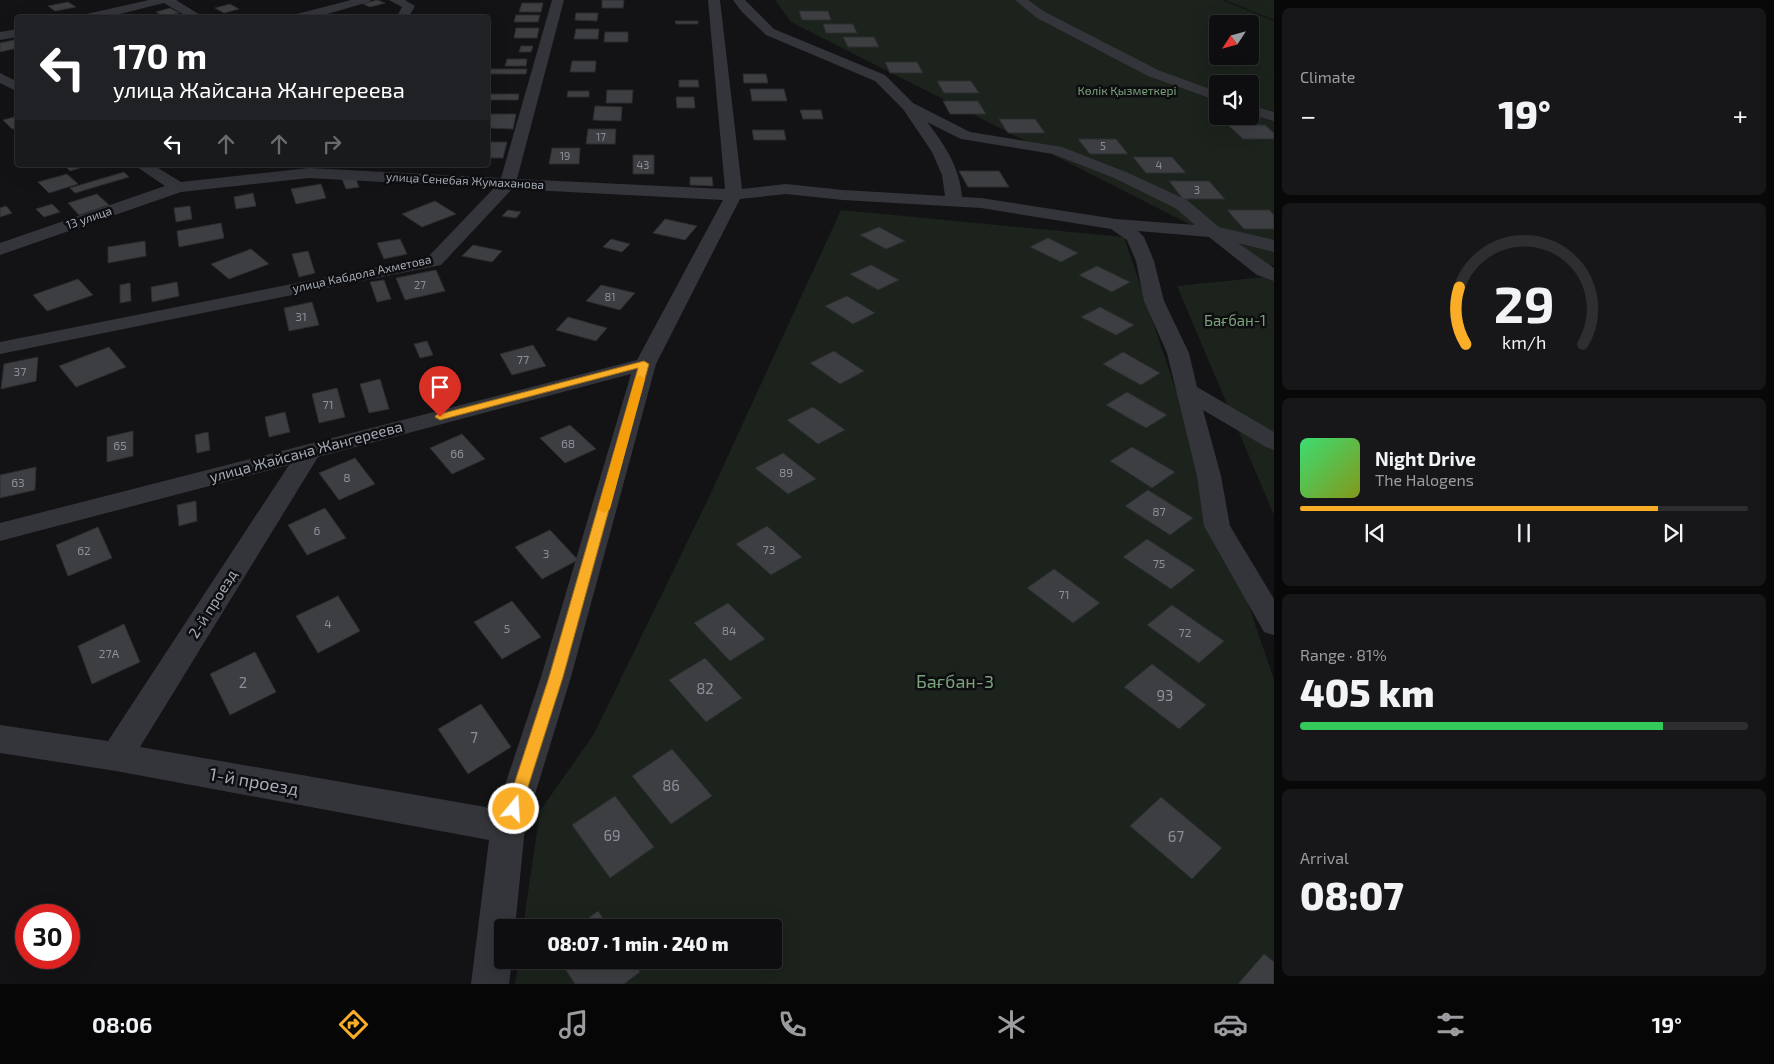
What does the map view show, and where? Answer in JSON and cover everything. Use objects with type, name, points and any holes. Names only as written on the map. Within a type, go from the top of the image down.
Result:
[{"type":"street","points":[[99,15],[166,0],[194,15]]},
{"type":"street","points":[[308,15],[365,0]]},
{"type":"street","points":[[395,0],[409,6],[404,15]]},
{"type":"street","name":"улица Кабдола Ахметова","points":[[0,348],[434,260],[508,183],[558,0]]},
{"type":"street","points":[[490,984],[508,828],[556,677],[644,364],[734,195],[714,0]]},
{"type":"street","points":[[739,0],[770,32],[880,78],[908,106],[948,164],[952,178],[954,202]]},
{"type":"street","points":[[1021,0],[1041,15],[1153,73],[1209,94]]},
{"type":"street","points":[[0,36],[15,34]]},
{"type":"street","points":[[0,77],[15,86]]},
{"type":"street","points":[[0,93],[15,89]]},
{"type":"street","points":[[908,106],[966,136],[1056,150],[1120,174],[1181,204],[1241,254],[1264,271],[1274,275]]},
{"type":"street","points":[[1259,112],[1274,117]]},
{"type":"street","points":[[145,167],[178,187]]},
{"type":"street","name":"улица Сенебая Жумаханова","points":[[178,187],[311,169],[508,183],[734,195],[786,190],[981,203],[1116,224],[1216,232],[1274,246]]},
{"type":"street","name":"13 улица","points":[[0,249],[178,187]]},
{"type":"street","points":[[1116,224],[1134,237],[1145,261],[1154,301],[1178,353],[1209,476],[1217,526],[1274,624]]},
{"type":"street","name":"улица Жайсана Жангереева","points":[[0,532],[644,364]]},
{"type":"street","points":[[1187,391],[1274,442]]},
{"type":"street","name":"2-й проезд","points":[[116,758],[310,451]]},
{"type":"street","name":"1-й проезд","points":[[0,739],[508,828]]},
{"type":"green space","name":"Көлік Қызметкері","points":[[775,0],[1222,0],[1274,21],[1274,265],[1270,265],[791,22]]},
{"type":"green space","points":[[1225,0],[1274,0],[1274,20]]},
{"type":"green space","name":"Бағбан-3","points":[[841,210],[1124,237],[1274,680],[1274,984],[515,984],[518,969],[782,969],[782,919],[524,919],[540,811],[594,734],[710,495]]},
{"type":"green space","name":"Бағбан-1","points":[[1274,276],[1274,515],[1177,286]]},
{"type":"building","points":[[377,0],[385,3],[370,7],[363,4]]},
{"type":"building","points":[[602,0],[624,0],[623,8],[602,8]]},
{"type":"building","points":[[68,2],[76,7],[55,11],[48,6]]},
{"type":"building","points":[[522,3],[543,3],[541,12],[519,12]]},
{"type":"building","points":[[230,4],[239,9],[224,13],[215,8]]},
{"type":"building","points":[[170,8],[179,13],[161,15],[156,12]]},
{"type":"building","points":[[799,11],[828,11],[831,20],[802,20]]},
{"type":"building","points":[[576,13],[598,13],[597,21],[575,20]]},
{"type":"building","points":[[516,15],[540,15],[538,22],[514,22]]},
{"type":"building","points":[[675,21],[698,21],[698,24],[676,24]]},
{"type":"building","points":[[823,24],[853,24],[857,33],[826,33]]},
{"type":"building","points":[[516,28],[539,28],[537,38],[514,38]]},
{"type":"building","points":[[576,29],[599,29],[598,39],[574,39]]},
{"type":"building","points":[[605,32],[628,32],[628,42],[604,42]]},
{"type":"building","points":[[843,37],[874,37],[879,47],[848,47]]},
{"type":"building","points":[[14,40],[15,49],[0,52],[0,43]]},
{"type":"building","points":[[521,46],[533,46],[531,52],[519,52]]},
{"type":"building","points":[[507,59],[527,59],[526,66],[505,66]]},
{"type":"building","points":[[572,61],[596,61],[595,72],[570,72]]},
{"type":"building","points":[[885,62],[917,62],[923,73],[890,73]]},
{"type":"building","points":[[490,69],[527,69],[526,74],[490,74]]},
{"type":"building","points":[[743,74],[766,74],[768,83],[744,83]]},
{"type":"building","points":[[679,80],[698,80],[699,87],[679,87]]},
{"type":"building","points":[[937,81],[971,81],[979,93],[944,93]]},
{"type":"building","points":[[750,89],[784,89],[787,101],[752,101]]},
{"type":"building","points":[[607,90],[633,90],[632,103],[606,103]]},
{"type":"building","points":[[568,91],[589,91],[589,97],[567,97]]},
{"type":"building","points":[[490,94],[519,94],[518,100],[490,100]]},
{"type":"building","points":[[676,97],[694,97],[695,108],[677,108]]},
{"type":"building","points":[[943,101],[978,101],[986,114],[950,114]]},
{"type":"building","points":[[595,106],[622,107],[621,121],[593,120]]},
{"type":"building","points":[[800,110],[821,110],[823,119],[803,119]]},
{"type":"building","points":[[490,114],[516,114],[513,129],[490,128]]},
{"type":"building","points":[[15,117],[15,128],[12,129],[3,120]]},
{"type":"building","points":[[999,119],[1035,119],[1045,133],[1008,133]]},
{"type":"building","points":[[1228,125],[1265,125],[1274,133],[1274,139],[1243,139]]},
{"type":"building","points":[[588,129],[616,129],[615,144],[586,144]]},
{"type":"building","points":[[752,130],[784,130],[786,140],[754,140]]},
{"type":"building","points":[[1078,139],[1116,139],[1128,154],[1090,154]]},
{"type":"building","points":[[490,142],[507,142],[503,158],[490,158]]},
{"type":"building","points":[[552,148],[580,148],[579,164],[549,164]]},
{"type":"building","points":[[633,155],[654,155],[654,174],[633,174]]},
{"type":"building","points":[[1133,157],[1172,157],[1186,173],[1146,173]]},
{"type":"building","points":[[66,167],[83,167],[70,171]]},
{"type":"building","points":[[959,171],[999,171],[1009,187],[968,187]]},
{"type":"building","points":[[124,172],[129,177],[75,193],[70,188]]},
{"type":"building","points":[[67,174],[78,184],[49,193],[38,182]]},
{"type":"building","points":[[355,177],[359,187],[346,189],[342,179]]},
{"type":"building","points":[[690,177],[712,177],[713,186],[690,185]]},
{"type":"building","points":[[1169,181],[1209,181],[1225,199],[1183,199]]},
{"type":"building","points":[[321,184],[326,198],[296,204],[291,189]]},
{"type":"building","points":[[253,193],[256,206],[236,209],[234,197]]},
{"type":"building","points":[[97,194],[109,205],[79,215],[68,203]]},
{"type":"building","points":[[435,201],[456,214],[422,227],[402,214]]},
{"type":"building","points":[[52,204],[60,212],[44,217],[36,209]]},
{"type":"building","points":[[6,206],[12,213],[0,217],[0,208]]},
{"type":"building","points":[[190,206],[192,219],[176,222],[174,208]]},
{"type":"building","points":[[508,210],[521,212],[516,218],[502,216]]},
{"type":"building","points":[[1227,210],[1269,210],[1274,215],[1274,229],[1244,229]]},
{"type":"building","points":[[665,219],[697,226],[685,240],[653,233]]},
{"type":"building","points":[[221,223],[224,238],[179,247],[177,231]]},
{"type":"building","points":[[879,227],[905,241],[886,249],[860,235]]},
{"type":"building","points":[[1048,238],[1078,253],[1061,262],[1030,247]]},
{"type":"building","points":[[400,239],[407,254],[384,259],[377,243]]},
{"type":"building","points":[[611,239],[630,244],[622,252],[603,247]]},
{"type":"building","points":[[145,241],[146,256],[108,263],[108,247]]},
{"type":"building","points":[[473,245],[502,251],[492,262],[462,256]]},
{"type":"building","points":[[251,249],[269,264],[229,279],[211,264]]},
{"type":"building","points":[[308,251],[315,273],[299,277],[292,254]]},
{"type":"building","points":[[871,265],[899,280],[878,290],[850,274]]},
{"type":"building","points":[[1097,266],[1130,282],[1112,292],[1079,275]]},
{"type":"building","points":[[436,270],[445,291],[405,300],[396,278]]},
{"type":"building","points":[[78,279],[93,295],[47,311],[33,295]]},
{"type":"building","points":[[384,280],[391,299],[377,302],[370,282]]},
{"type":"building","points":[[177,282],[179,296],[152,302],[151,287]]},
{"type":"building","points":[[130,283],[131,301],[120,303],[120,285]]},
{"type":"building","points":[[601,285],[635,293],[620,310],[586,301]]},
{"type":"building","points":[[847,296],[875,313],[853,324],[825,306]]},
{"type":"building","points":[[312,302],[319,325],[289,331],[284,308]]},
{"type":"building","points":[[1100,307],[1134,325],[1116,335],[1081,317]]},
{"type":"building","points":[[568,317],[607,328],[596,341],[556,330]]},
{"type":"building","points":[[427,341],[433,355],[420,358],[414,344]]},
{"type":"building","points":[[533,345],[546,366],[512,375],[500,354]]},
{"type":"building","points":[[109,347],[126,367],[76,387],[59,366]]},
{"type":"building","points":[[834,351],[864,371],[840,384],[810,363]]},
{"type":"building","points":[[1123,352],[1160,373],[1141,385],[1103,364]]},
{"type":"building","points":[[38,357],[36,381],[1,389],[4,364]]},
{"type":"building","points":[[380,379],[389,409],[369,413],[360,384]]},
{"type":"building","points":[[337,388],[345,417],[319,423],[312,394]]},
{"type":"building","points":[[1127,392],[1167,415],[1146,428],[1106,405]]},
{"type":"building","points":[[813,407],[845,430],[818,444],[787,420]]},
{"type":"building","points":[[285,412],[290,432],[269,437],[265,417]]},
{"type":"building","points":[[570,425],[596,449],[565,463],[540,438]]},
{"type":"building","points":[[133,431],[133,456],[107,462],[107,437]]},
{"type":"building","points":[[208,432],[210,450],[197,453],[195,435]]},
{"type":"building","points":[[462,434],[485,459],[452,474],[430,448]]},
{"type":"building","points":[[1132,447],[1175,472],[1152,488],[1110,461]]},
{"type":"building","points":[[783,453],[816,479],[788,494],[755,468]]},
{"type":"building","points":[[355,458],[375,484],[339,500],[319,473]]},
{"type":"building","points":[[36,467],[35,490],[0,498],[0,475]]},
{"type":"building","points":[[1148,490],[1193,518],[1170,535],[1125,506]]},
{"type":"building","points":[[196,501],[197,521],[179,526],[177,505]]},
{"type":"building","points":[[325,508],[346,538],[307,555],[288,525]]},
{"type":"building","points":[[767,526],[802,557],[771,575],[736,544]]},
{"type":"building","points":[[98,527],[112,558],[68,576],[56,545]]},
{"type":"building","points":[[550,530],[578,560],[542,579],[515,547]]},
{"type":"building","points":[[1147,539],[1195,570],[1171,589],[1123,557]]},
{"type":"building","points":[[1054,569],[1100,603],[1073,623],[1027,588]]},
{"type":"building","points":[[338,596],[360,631],[318,653],[296,616]]},
{"type":"building","points":[[512,601],[541,637],[502,659],[474,622]]},
{"type":"building","points":[[728,603],[765,639],[730,661],[694,623]]},
{"type":"building","points":[[1172,605],[1224,641],[1199,663],[1147,625]]},
{"type":"building","points":[[124,624],[140,662],[92,684],[78,646]]},
{"type":"building","points":[[255,652],[276,692],[230,715],[210,674]]},
{"type":"building","points":[[705,658],[742,698],[706,722],[669,680]]},
{"type":"building","points":[[1152,664],[1206,705],[1179,729],[1124,687]]},
{"type":"building","points":[[481,704],[511,747],[468,774],[438,729]]},
{"type":"building","points":[[672,749],[712,796],[671,824],[632,776]]},
{"type":"building","points":[[615,796],[654,847],[610,878],[572,825]]},
{"type":"building","points":[[1161,797],[1222,848],[1192,879],[1130,826]]},
{"type":"building","points":[[598,911],[603,919],[587,919]]},
{"type":"building","points":[[1264,954],[1274,962],[1274,984],[1238,984]]},
{"type":"building","points":[[565,969],[638,969],[640,972],[624,984],[575,984]]},
{"type":"slow traffic","points":[[604,509],[640,379]]},
{"type":"route","points":[[440,417],[644,364],[556,677],[514,809]]}]
